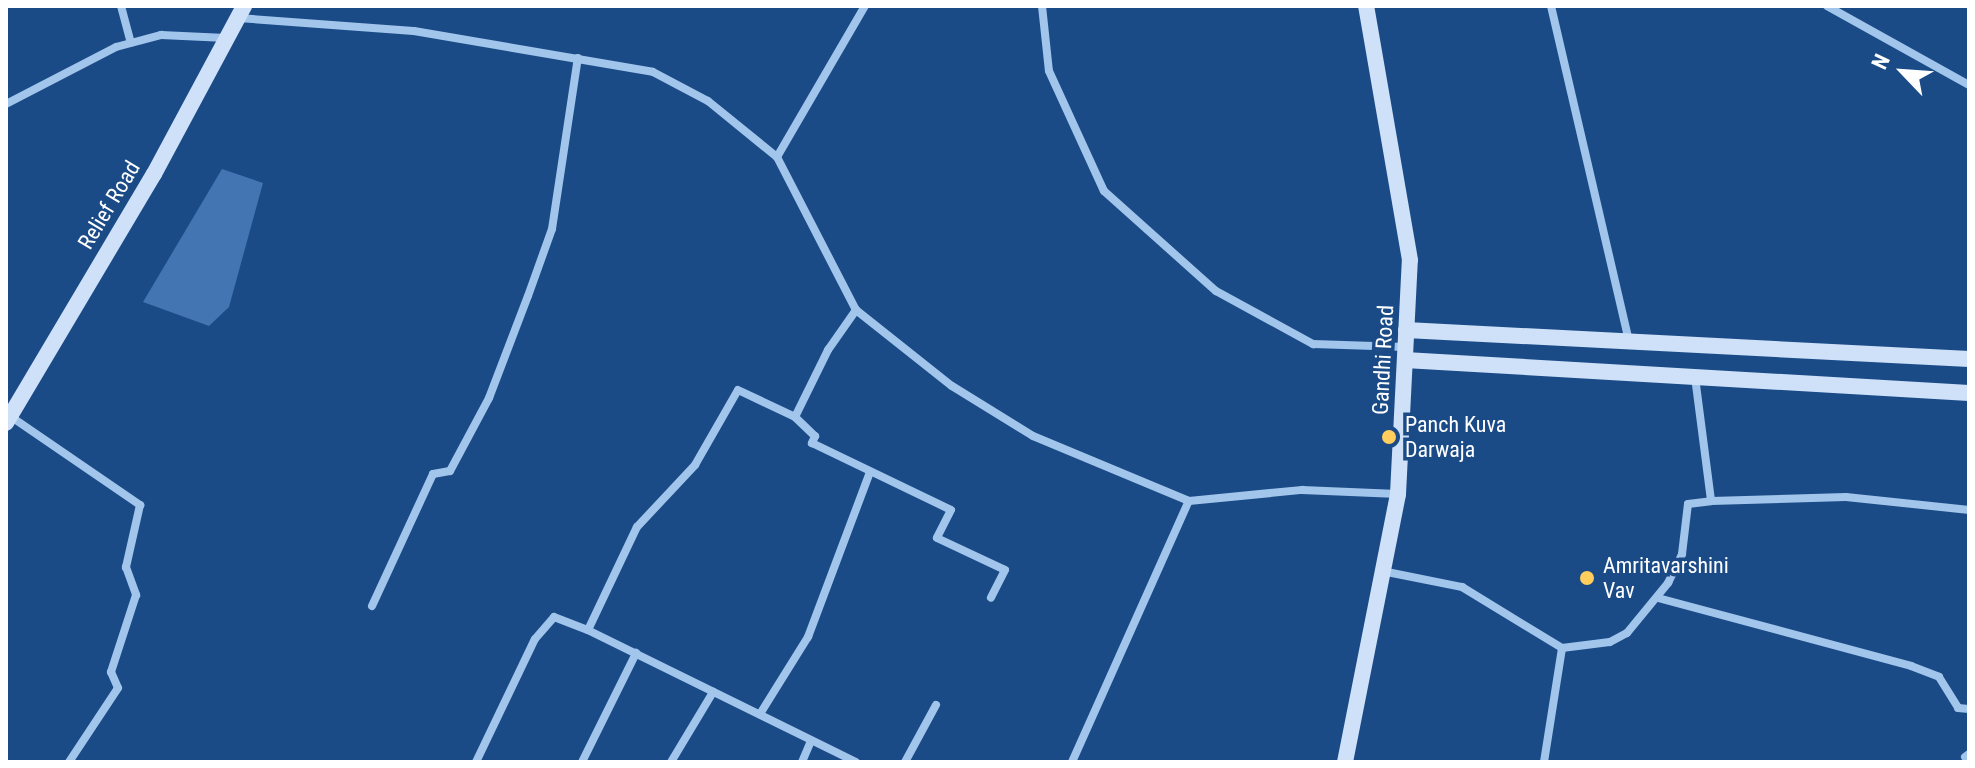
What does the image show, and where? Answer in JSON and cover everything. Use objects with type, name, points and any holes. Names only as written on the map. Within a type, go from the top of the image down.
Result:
[{"type":"main road","name":"Gandhi Road","points":[[1345,762],[1398,494],[1410,260],[1366,6]]},
{"type":"main road","name":"Relief Road","points":[[8,419],[241,12]]},
{"type":"main road","points":[[1405,345],[1629,342],[1969,359]]},
{"type":"main road","points":[[1405,345],[1694,374],[1969,393]]},
{"type":"street","points":[[121,6],[131,43]]},
{"type":"street","points":[[777,157],[865,6]]},
{"type":"street","points":[[1042,6],[1049,71],[1104,191],[1216,291],[1313,344],[1405,345]]},
{"type":"street","points":[[1551,6],[1629,342]]},
{"type":"street","points":[[1827,6],[1969,85]]},
{"type":"street","points":[[241,12],[414,31],[653,72],[708,101],[777,157],[856,310],[952,386],[1033,436],[1189,501],[1302,490],[1398,494]]},
{"type":"street","points":[[6,104],[131,43],[161,35],[227,38]]},
{"type":"street","points":[[372,606],[433,474],[450,471],[489,398],[528,296],[552,229],[578,58]]},
{"type":"street","points":[[795,417],[828,350],[856,310]]},
{"type":"street","points":[[1694,374],[1711,501]]},
{"type":"street","points":[[588,630],[637,527],[695,465],[738,390],[795,417],[815,436],[812,443],[951,510],[937,538],[1005,570],[991,598]]},
{"type":"street","points":[[8,419],[140,505],[126,567],[136,595],[111,672],[118,688],[69,762]]},
{"type":"street","points":[[760,714],[808,637],[870,472]]},
{"type":"street","points":[[1382,571],[1462,587],[1562,648],[1610,642],[1658,598],[1682,554],[1688,504],[1846,497],[1969,510]]},
{"type":"street","points":[[1072,762],[1189,501]]},
{"type":"street","points":[[1658,598],[1911,666],[1939,677],[1958,708],[1969,709]]},
{"type":"street","points":[[476,762],[535,639],[554,617],[636,653],[856,762]]},
{"type":"street","points":[[1544,762],[1562,648]]},
{"type":"street","points":[[582,762],[636,653]]},
{"type":"street","points":[[671,762],[713,692]]},
{"type":"street","points":[[905,762],[936,705]]},
{"type":"street","points":[[802,762],[811,741]]},
{"type":"building","points":[[222,169],[263,183],[229,307],[209,326],[143,302]]},
{"type":"place","name":"Panch Kuva Darwaja","points":[[1389,437]]},
{"type":"place","name":"Amritavarshini Vav","points":[[1587,578]]}]
